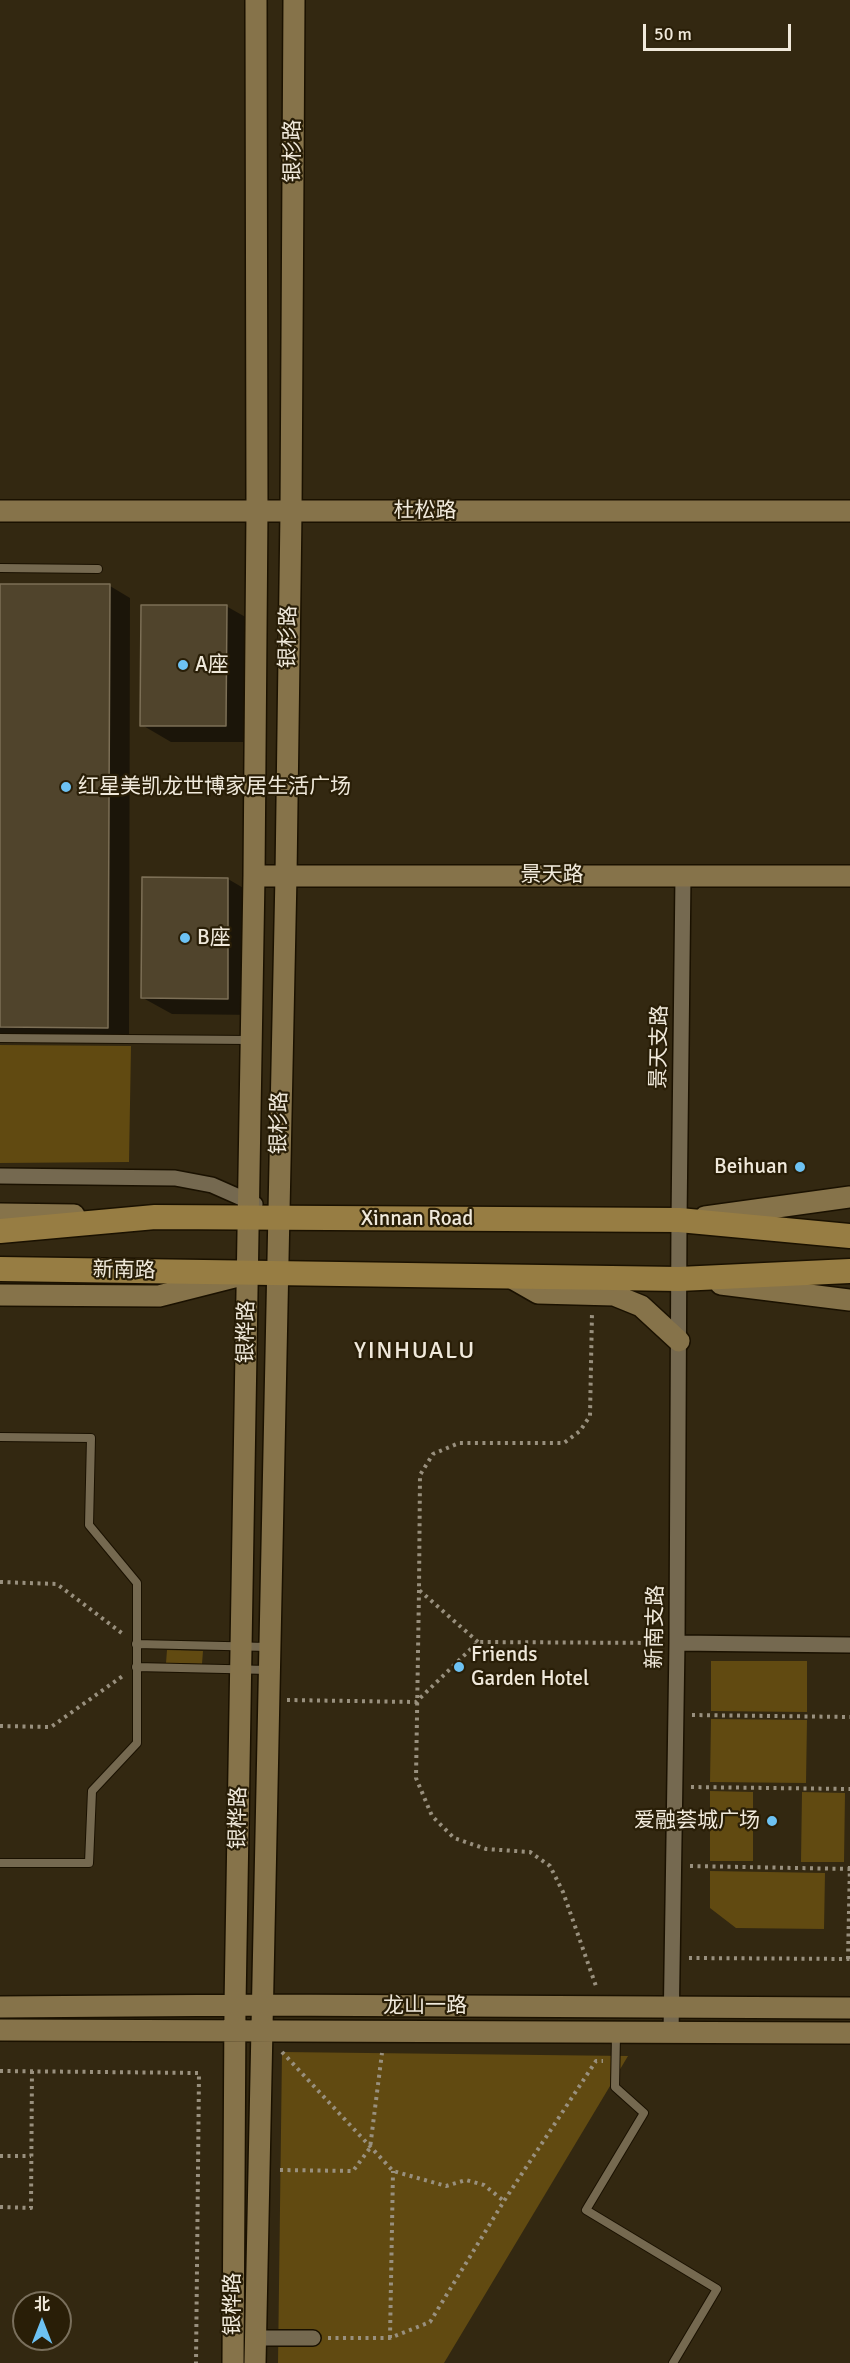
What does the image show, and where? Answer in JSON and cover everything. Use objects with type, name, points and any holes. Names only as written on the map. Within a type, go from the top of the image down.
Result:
[{"type":"main road","name":"银杉路","points":[[248,1274],[257,511],[256,0]]},
{"type":"main road","name":"银杉路","points":[[278,1274],[291,512],[294,0]]},
{"type":"main road","name":"杜松路","points":[[0,511],[850,511]]},
{"type":"main road","name":"景天路","points":[[254,876],[850,876]]},
{"type":"main road","name":"Xinnan Road","points":[[679,1220],[850,1197]]},
{"type":"main road","name":"Xinnan Road","points":[[155,1217],[248,1209],[278,1218],[679,1220],[850,1236]]},
{"type":"main road","points":[[0,1214],[155,1217]]},
{"type":"main road","points":[[0,1231],[155,1217]]},
{"type":"main road","name":"新南路","points":[[0,1269],[248,1274]]},
{"type":"main road","points":[[0,1295],[159,1296],[248,1274],[679,1279],[850,1271]]},
{"type":"main road","name":"银桦路","points":[[232,2363],[235,2005],[248,1274]]},
{"type":"main road","name":"银桦路","points":[[255,2363],[278,1274]]},
{"type":"main road","points":[[510,1277],[538,1293],[614,1295],[641,1306],[679,1341]]},
{"type":"main road","points":[[679,1279],[850,1300]]},
{"type":"main road","name":"龙山一路","points":[[0,2007],[262,2005],[672,2009],[850,2008]]},
{"type":"main road","name":"龙山一路","points":[[0,2030],[850,2033]]},
{"type":"street","name":"景天支路","points":[[679,1220],[683,875]]},
{"type":"street","points":[[0,1176],[175,1178],[212,1185],[248,1209]]},
{"type":"street","name":"新南支路","points":[[671,2034],[677,1643],[679,1220]]},
{"type":"street","points":[[677,1643],[850,1645]]},
{"type":"street","points":[[256,2338],[312,2338]]},
{"type":"lane","points":[[0,568],[98,569]]},
{"type":"lane","points":[[0,1038],[251,1040]]},
{"type":"lane","points":[[0,1437],[91,1438],[89,1525],[137,1583],[137,1743],[92,1791],[90,1863],[0,1863]]},
{"type":"lane","points":[[136,1644],[269,1647]]},
{"type":"lane","points":[[136,1667],[269,1670]]},
{"type":"lane","points":[[616,2033],[615,2087],[644,2114],[586,2210],[717,2289],[673,2363]]},
{"type":"path","points":[[592,1295],[590,1416],[580,1431],[564,1443],[459,1443],[433,1454],[420,1475],[416,1778],[432,1816],[454,1838],[486,1849],[530,1852],[550,1866],[563,1892],[603,2008]]},
{"type":"path","points":[[0,1582],[57,1584],[136,1644]]},
{"type":"path","points":[[418,1590],[478,1642],[677,1643]]},
{"type":"path","points":[[268,1700],[416,1702],[478,1642]]},
{"type":"path","points":[[0,1726],[51,1727],[136,1667]]},
{"type":"path","points":[[676,1715],[850,1717]]},
{"type":"path","points":[[675,1787],[850,1789]]},
{"type":"path","points":[[673,1957],[849,1959],[850,1862]]},
{"type":"path","points":[[674,1866],[850,1869]]},
{"type":"path","points":[[282,2052],[393,2171],[446,2186],[466,2180],[484,2185],[504,2201]]},
{"type":"path","points":[[280,2170],[353,2171],[370,2148],[382,2053]]},
{"type":"path","points":[[312,2338],[390,2338],[430,2322],[504,2201],[596,2061],[616,2061]]},
{"type":"path","points":[[0,2071],[199,2073],[196,2363]]},
{"type":"path","points":[[0,2208],[31,2208],[32,2072]]},
{"type":"path","points":[[0,2156],[31,2156]]},
{"type":"path","points":[[390,2338],[393,2171]]},
{"type":"shaded area","points":[[0,1045],[131,1046],[129,1162],[0,1163]]},
{"type":"shaded area","points":[[167,1650],[203,1651],[202,1664],[166,1663]]},
{"type":"shaded area","points":[[711,1661],[807,1661],[807,1712],[711,1711]]},
{"type":"shaded area","points":[[711,1719],[807,1720],[806,1783],[710,1782]]},
{"type":"shaded area","points":[[710,1791],[753,1792],[753,1861],[710,1861]]},
{"type":"shaded area","points":[[802,1792],[845,1793],[844,1862],[801,1862]]},
{"type":"shaded area","points":[[710,1871],[825,1873],[824,1929],[736,1928],[710,1908]]},
{"type":"shaded area","points":[[282,2052],[628,2056],[444,2363],[278,2363]]},
{"type":"building","name":"红星美凯龙世博家居生活广场","points":[[0,584],[110,584],[108,1028],[0,1027]]},
{"type":"building","name":"A座","points":[[141,605],[227,605],[226,726],[140,726]]},
{"type":"building","name":"B座","points":[[142,877],[228,878],[228,999],[141,998]]},
{"type":"place","name":"A座","points":[[183,665]]},
{"type":"place","name":"红星美凯龙世博家居生活广场","points":[[66,787]]},
{"type":"place","name":"B座","points":[[185,938]]},
{"type":"place","name":"Beihuan","points":[[800,1167]]},
{"type":"place","name":"Friends Garden Hotel","points":[[459,1667]]},
{"type":"place","name":"爱融荟城广场","points":[[772,1821]]},
{"type":"district","name":"YINHUALU","points":[[415,1352]]}]
